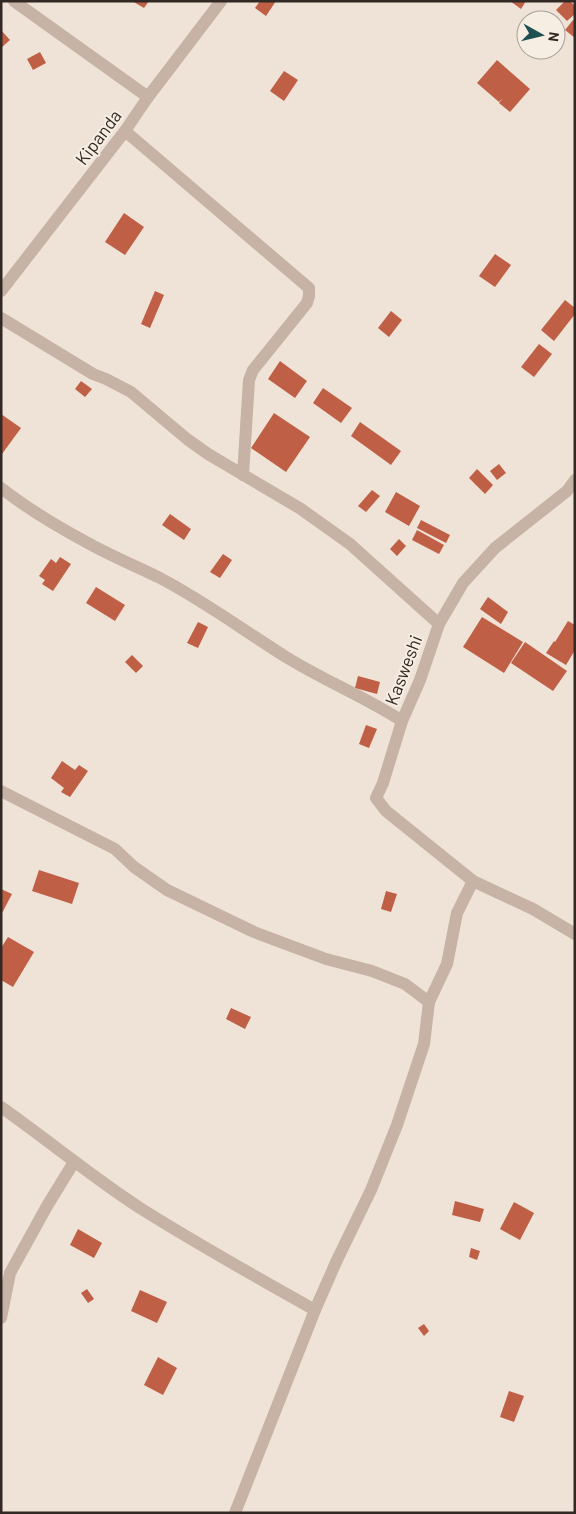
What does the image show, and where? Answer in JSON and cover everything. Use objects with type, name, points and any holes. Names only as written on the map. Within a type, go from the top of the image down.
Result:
[{"type":"street","points":[[14,1],[148,97]]},
{"type":"street","name":"Kipanda","points":[[1,291],[125,131],[148,97],[221,1]]},
{"type":"street","points":[[125,131],[309,288],[310,296],[307,303],[253,370],[249,380],[242,474]]},
{"type":"street","points":[[1,318],[93,374],[131,392],[186,439],[301,510],[350,544],[439,624]]},
{"type":"street","name":"Kasweshi","points":[[473,880],[386,810],[376,798],[439,624],[463,583],[495,548],[567,491],[575,480]]},
{"type":"street","points":[[1,488],[80,539],[209,605],[286,657],[383,709],[402,722]]},
{"type":"street","points":[[1,791],[114,849],[134,867],[167,890],[254,932],[326,959],[372,971],[405,984],[429,1002]]},
{"type":"street","points":[[235,1513],[316,1310],[337,1260],[371,1190],[397,1125],[424,1044],[429,1002],[447,964],[457,913],[473,880],[533,909],[575,934]]},
{"type":"street","points":[[1,1107],[74,1162],[140,1207],[217,1255],[316,1310]]},
{"type":"street","points":[[1,1318],[10,1273],[74,1162]]},
{"type":"building","points":[[132,1],[149,1],[144,8]]},
{"type":"building","points":[[260,1],[276,1],[266,16],[255,8]]},
{"type":"building","points":[[510,1],[526,1],[521,9]]},
{"type":"building","points":[[565,1],[570,1],[575,6],[575,14],[567,21],[566,10],[556,10]]},
{"type":"building","points":[[573,20],[575,21],[575,38],[566,31]]},
{"type":"building","points":[[1,30],[10,40],[1,48]]},
{"type":"building","points":[[40,52],[46,63],[33,70],[27,59]]},
{"type":"building","points":[[497,60],[530,89],[510,112],[499,103],[503,98],[499,102],[477,83]]},
{"type":"building","points":[[284,71],[298,80],[284,101],[270,91]]},
{"type":"building","points":[[124,213],[144,227],[125,255],[105,242]]},
{"type":"building","points":[[495,254],[511,265],[495,287],[479,276]]},
{"type":"building","points":[[155,291],[164,295],[150,328],[141,324]]},
{"type":"building","points":[[565,300],[575,308],[575,314],[554,341],[541,330]]},
{"type":"building","points":[[391,311],[402,320],[389,337],[378,328]]},
{"type":"building","points":[[539,344],[552,354],[534,377],[521,367]]},
{"type":"building","points":[[280,361],[307,381],[295,398],[268,379]]},
{"type":"building","points":[[81,381],[92,389],[85,397],[75,389]]},
{"type":"building","points":[[323,388],[352,408],[341,423],[313,403]]},
{"type":"building","points":[[274,413],[310,437],[286,472],[251,448]]},
{"type":"building","points":[[1,414],[21,428],[2,454],[1,453]]},
{"type":"building","points":[[360,422],[401,451],[391,465],[351,436]]},
{"type":"building","points":[[499,464],[506,473],[497,480],[490,471]]},
{"type":"building","points":[[477,469],[493,485],[485,494],[469,478]]},
{"type":"building","points":[[372,490],[380,496],[366,512],[358,506]]},
{"type":"building","points":[[396,492],[420,506],[409,526],[385,512]]},
{"type":"building","points":[[170,514],[191,529],[184,540],[162,525]]},
{"type":"building","points":[[421,520],[450,535],[446,543],[417,528]]},
{"type":"building","points":[[417,530],[444,545],[439,554],[412,540]]},
{"type":"building","points":[[399,539],[406,546],[397,556],[390,549]]},
{"type":"building","points":[[223,554],[232,560],[220,578],[210,572]]},
{"type":"building","points":[[60,557],[71,564],[53,591],[42,584],[45,580],[39,576],[51,559],[56,563]]},
{"type":"building","points":[[96,587],[125,605],[115,621],[86,603]]},
{"type":"building","points":[[488,597],[508,612],[501,624],[480,609]]},
{"type":"building","points":[[482,617],[523,642],[504,673],[463,647]]},
{"type":"building","points":[[568,621],[575,625],[575,650],[566,665],[546,653]]},
{"type":"building","points":[[198,622],[208,627],[198,648],[187,643]]},
{"type":"building","points":[[525,642],[567,671],[553,691],[511,663]]},
{"type":"building","points":[[132,655],[143,666],[136,673],[125,662]]},
{"type":"building","points":[[358,676],[380,682],[377,694],[355,688]]},
{"type":"building","points":[[366,725],[377,729],[369,748],[359,744]]},
{"type":"building","points":[[62,761],[75,770],[79,765],[88,771],[70,797],[61,792],[64,788],[51,778]]},
{"type":"building","points":[[39,870],[79,883],[72,904],[32,891]]},
{"type":"building","points":[[1,889],[12,894],[1,915]]},
{"type":"building","points":[[386,891],[397,894],[391,912],[381,909]]},
{"type":"building","points":[[8,937],[34,952],[13,987],[1,980],[1,948]]},
{"type":"building","points":[[231,1008],[251,1017],[245,1029],[226,1019]]},
{"type":"building","points":[[455,1201],[484,1209],[480,1222],[452,1215]]},
{"type":"building","points":[[514,1202],[534,1213],[520,1240],[500,1229]]},
{"type":"building","points":[[78,1229],[102,1243],[94,1258],[70,1245]]},
{"type":"building","points":[[471,1248],[480,1251],[477,1260],[469,1257]]},
{"type":"building","points":[[87,1289],[94,1299],[88,1303],[81,1293]]},
{"type":"building","points":[[140,1290],[167,1302],[157,1323],[131,1311]]},
{"type":"building","points":[[424,1324],[429,1331],[424,1336],[418,1328]]},
{"type":"building","points":[[158,1357],[177,1368],[163,1395],[144,1385]]},
{"type":"building","points":[[509,1391],[524,1396],[514,1422],[500,1417]]}]
